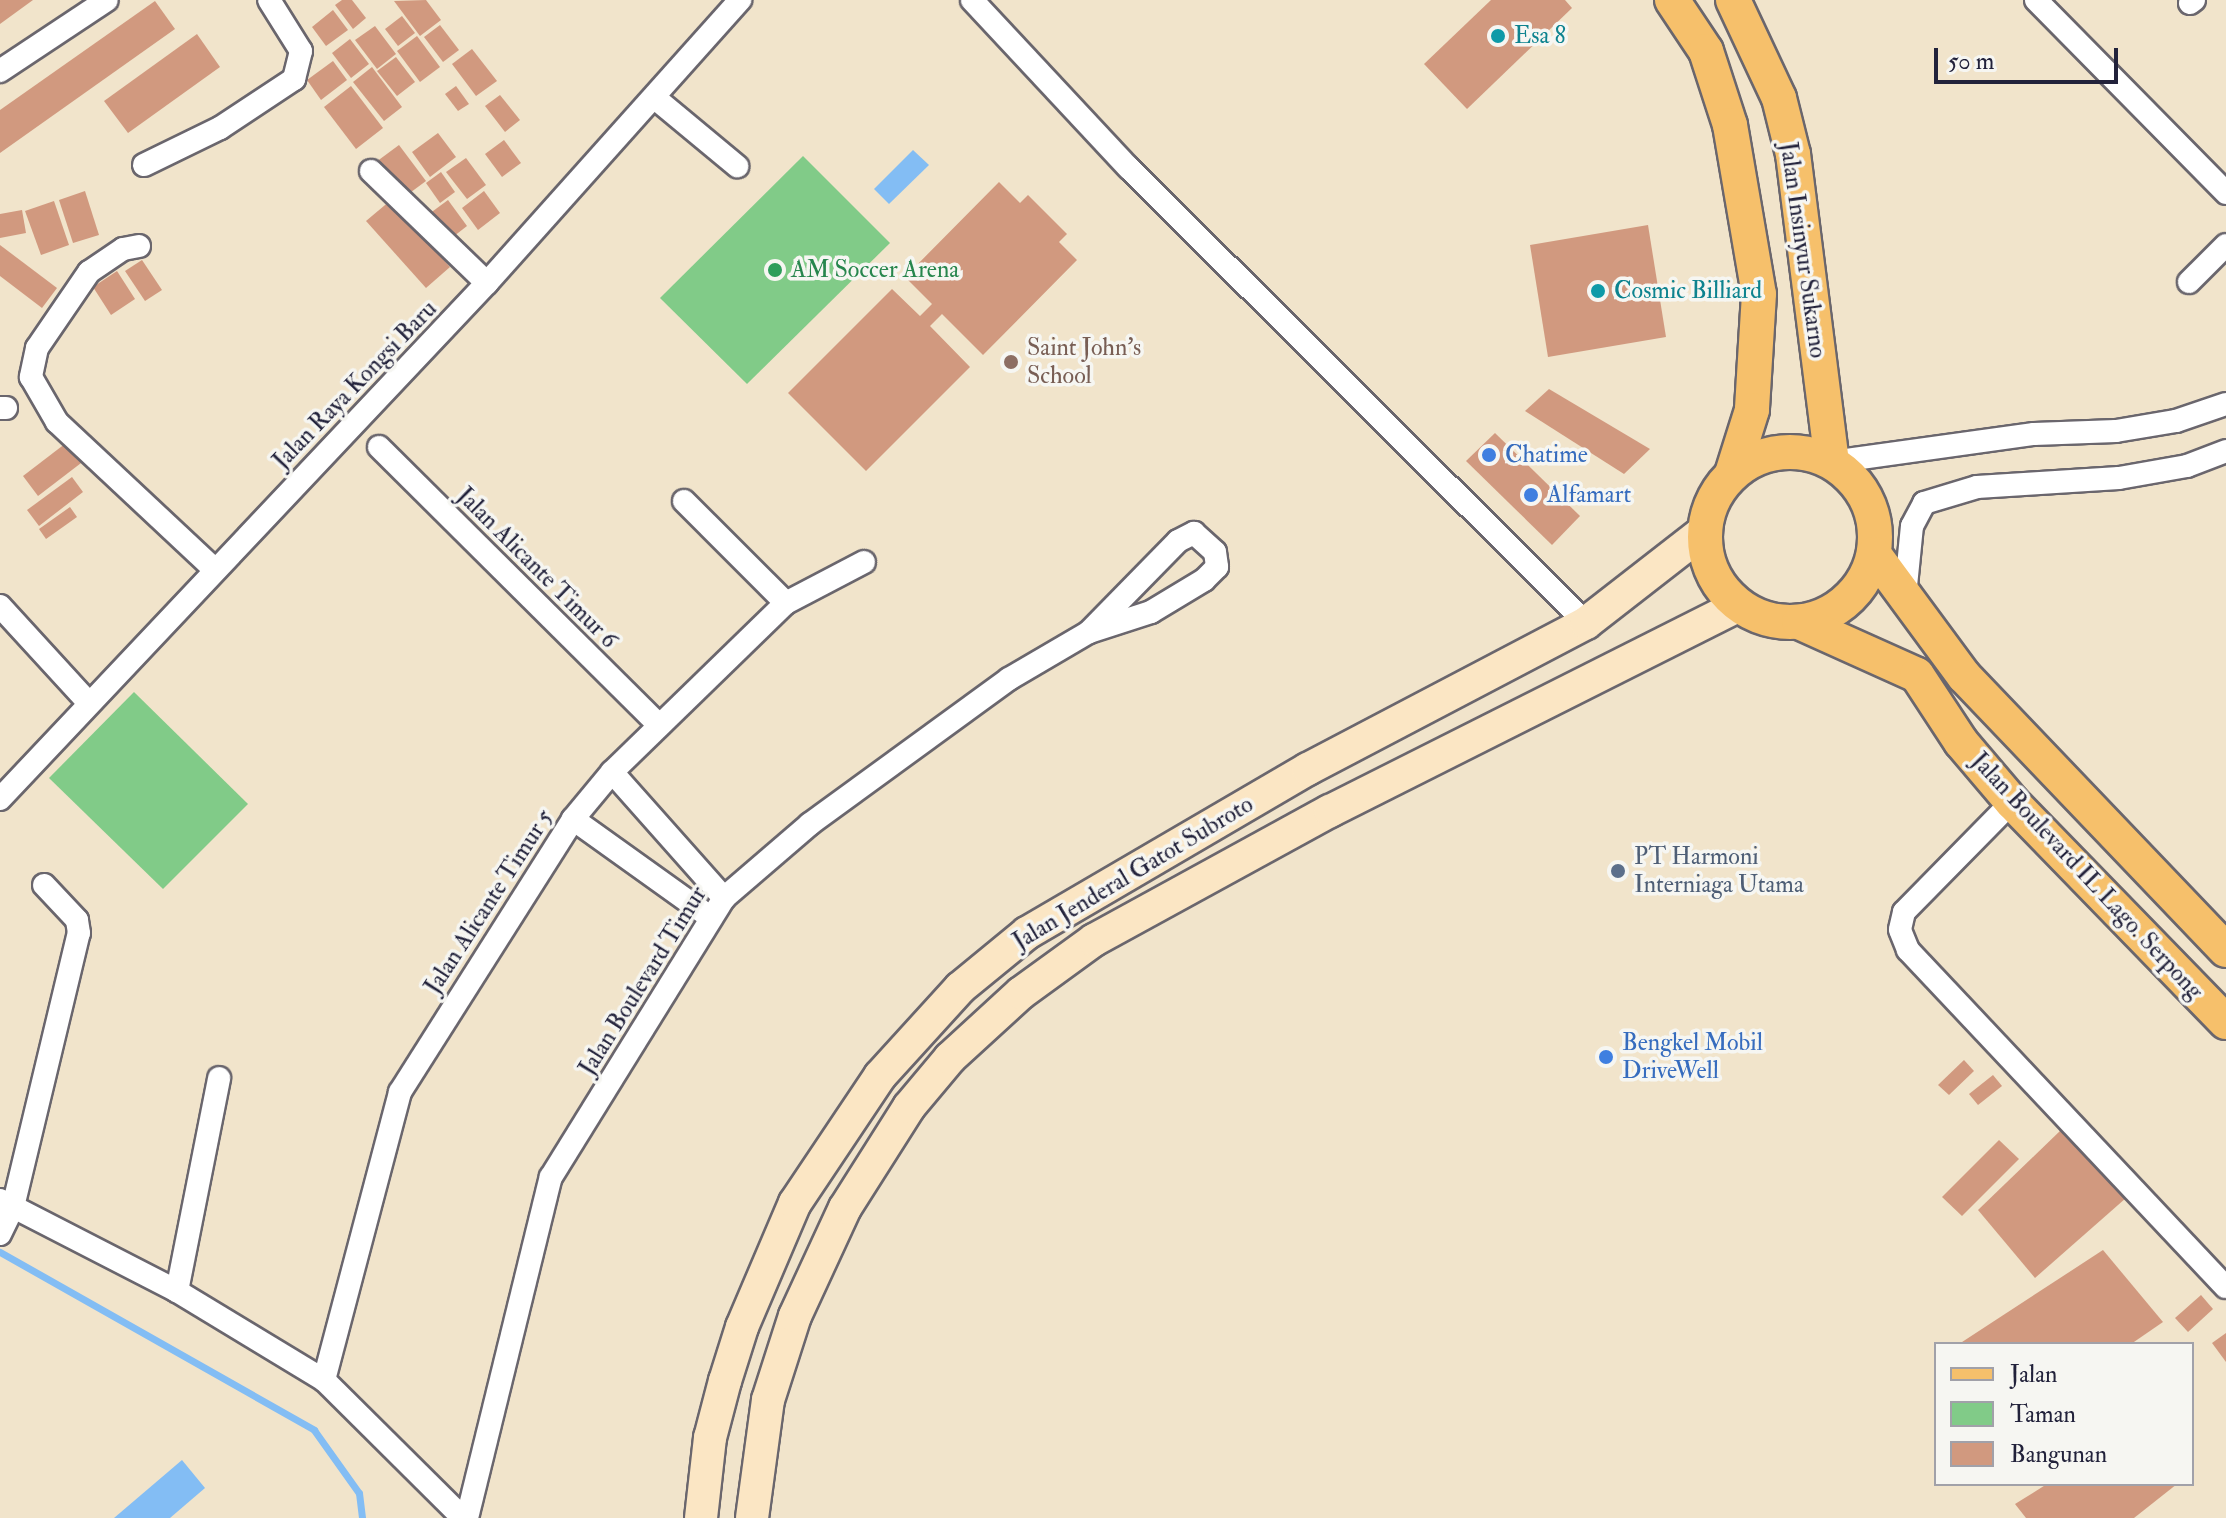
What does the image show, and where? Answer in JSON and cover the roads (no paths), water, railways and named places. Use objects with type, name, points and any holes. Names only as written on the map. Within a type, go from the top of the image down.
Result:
[{"type":"main road","name":"Jalan Insinyur Sukarno","points":[[1672,0],[1706,51],[1730,125],[1759,294],[1752,410],[1732,474]]},
{"type":"main road","name":"Jalan Insinyur Sukarno","points":[[1733,0],[1779,98],[1793,154],[1832,462]]},
{"type":"main road","points":[[1801,453],[1832,462],[1849,475],[1872,511],[1874,554],[1855,592],[1820,617],[1799,622],[1757,617],[1738,606],[1711,573],[1704,531],[1708,510],[1732,474],[1769,454],[1801,453]]},
{"type":"main road","name":"Jalan Boulevard IL Lago. Serpong","points":[[1874,554],[1964,676],[2226,950]]},
{"type":"main road","name":"Jalan Boulevard IL Lago. Serpong","points":[[1799,622],[1917,675],[1961,742],[2012,802],[2226,1022]]},
{"type":"street","points":[[0,71],[107,0]]},
{"type":"street","points":[[144,165],[220,128],[294,79],[301,51],[269,0]]},
{"type":"street","name":"Jalan Raya Kongsi Baru","points":[[0,799],[487,283],[740,0]]},
{"type":"street","points":[[972,0],[1147,186],[1586,623]]},
{"type":"street","points":[[2036,0],[2226,193]]},
{"type":"street","points":[[655,98],[737,166]]},
{"type":"street","points":[[371,171],[487,283]]},
{"type":"street","points":[[2189,282],[2226,245]]},
{"type":"street","points":[[139,246],[123,249],[89,272],[37,348],[31,377],[57,422],[215,570]]},
{"type":"street","points":[[1832,462],[2034,434],[2116,431],[2176,421],[2226,404]]},
{"type":"street","name":"Jalan Alicante Timur 6","points":[[379,447],[659,725]]},
{"type":"street","points":[[1905,596],[1912,526],[1924,503],[1977,487],[2174,469],[2226,451]]},
{"type":"street","points":[[684,501],[786,603]]},
{"type":"street","name":"Jalan Jenderal Gatot Subroto","points":[[701,1518],[710,1438],[742,1327],[795,1203],[880,1076],[960,988],[1027,933],[1308,769],[1586,623],[1704,531]]},
{"type":"street","name":"Jalan Boulevard Timur","points":[[465,1518],[551,1177],[724,898],[822,815],[1009,679],[1089,632],[1151,612],[1204,580],[1217,567],[1215,552],[1194,533],[1178,541],[1089,632]]},
{"type":"street","name":"Jalan Alicante Timur 5","points":[[324,1380],[400,1092],[573,819],[612,772],[786,603],[864,562]]},
{"type":"street","points":[[0,606],[89,703]]},
{"type":"street","name":"Jalan Jenderal Gatot Subroto","points":[[752,1518],[768,1400],[790,1330],[856,1194],[909,1107],[950,1058],[1021,993],[1094,940],[1330,811],[1738,606]]},
{"type":"street","points":[[1308,769],[1330,811]]},
{"type":"street","points":[[612,772],[724,898]]},
{"type":"street","points":[[2012,802],[1904,912],[1900,930],[1908,950],[2226,1287]]},
{"type":"street","points":[[573,819],[710,917]]},
{"type":"street","points":[[44,885],[77,920],[79,933],[5,1215],[177,1291],[324,1380],[465,1518]]},
{"type":"street","points":[[177,1291],[219,1078]]},
{"type":"street","points":[[816,1168],[856,1194]]},
{"type":"water","points":[[913,150],[929,165],[889,204],[874,189]]},
{"type":"water","points":[[182,1460],[205,1488],[170,1518],[114,1518]]},
{"type":"waterway","points":[[0,1252],[314,1430],[359,1493],[362,1518]]},
{"type":"place","name":"Esa 8","points":[[1498,36]]},
{"type":"place","name":"AM Soccer Arena","points":[[775,270]]},
{"type":"place","name":"Cosmic Billiard","points":[[1598,291]]},
{"type":"place","name":"Saint John's School","points":[[1011,362]]},
{"type":"place","name":"Chatime","points":[[1489,455]]},
{"type":"place","name":"Alfamart","points":[[1531,495]]},
{"type":"place","name":"PT Harmoni Interniaga Utama","points":[[1618,871]]},
{"type":"place","name":"Bengkel Mobil DriveWell","points":[[1606,1057]]}]
